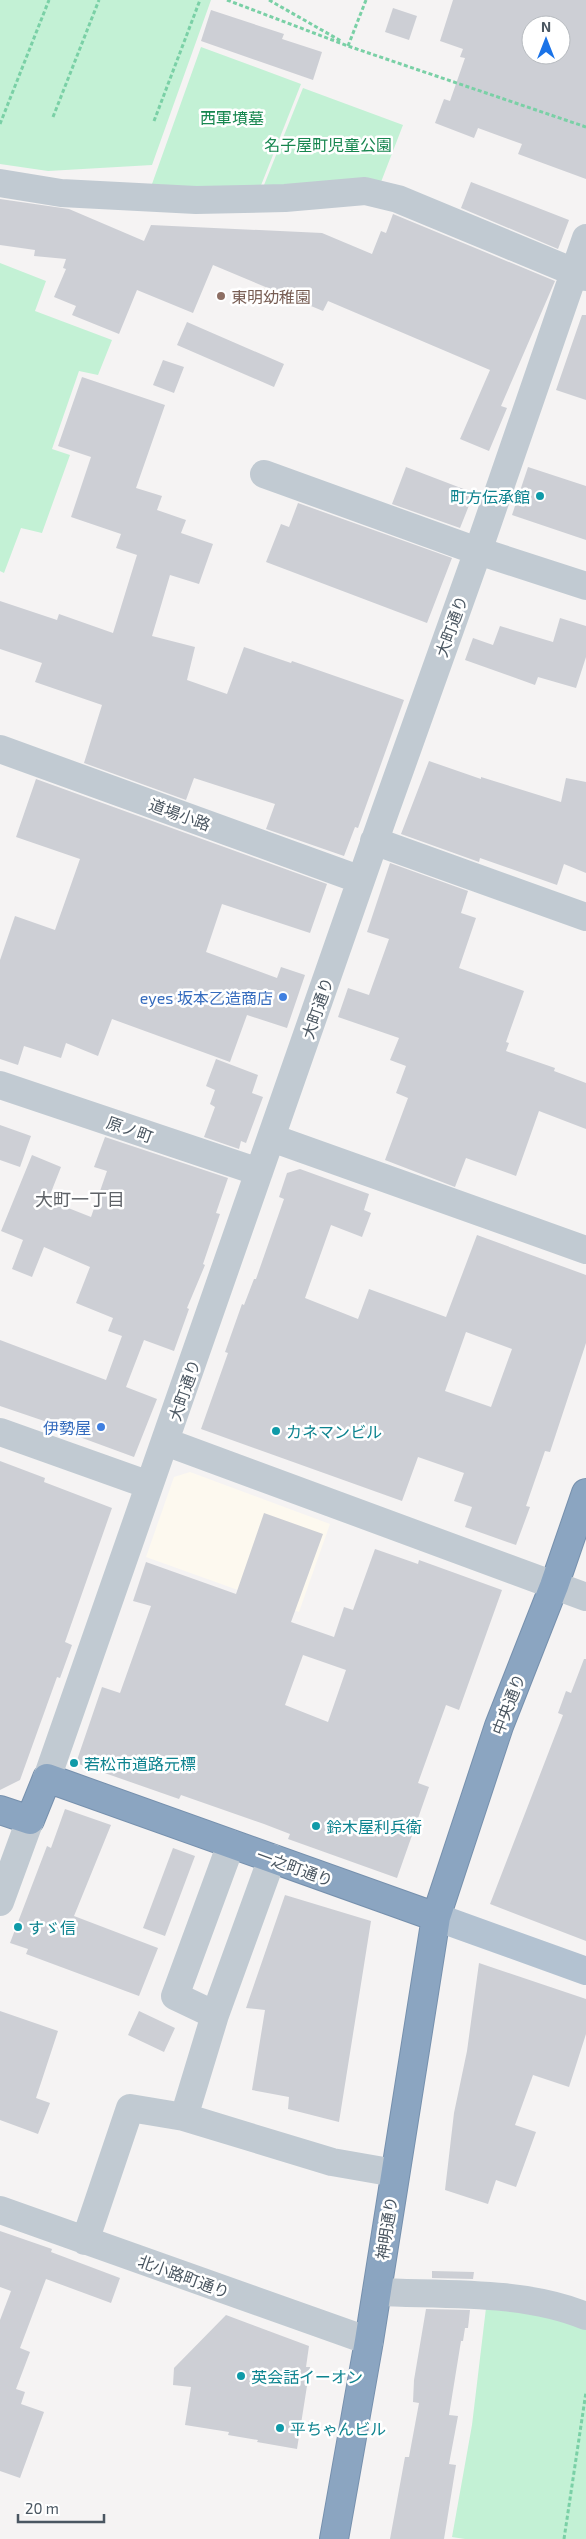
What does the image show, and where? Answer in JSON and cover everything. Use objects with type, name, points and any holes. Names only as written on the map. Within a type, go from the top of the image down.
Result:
[{"type":"highway","name":"中央通り","points":[[436,1917],[499,1726],[554,1586],[586,1494]]},
{"type":"highway","points":[[0,1810],[30,1820],[47,1778]]},
{"type":"highway","name":"一之町通り","points":[[47,1778],[436,1917]]},
{"type":"highway","name":"神明通り","points":[[334,2539],[369,2342],[436,1917]]},
{"type":"main road","name":"一之町通り","points":[[436,1917],[586,1971]]},
{"type":"street","points":[[0,183],[61,193],[196,200],[285,198],[365,191],[398,199],[580,275]]},
{"type":"street","name":"大町通り","points":[[47,1778],[149,1485],[166,1442],[374,841],[580,275],[586,238]]},
{"type":"street","points":[[264,474],[478,552],[586,586]]},
{"type":"street","name":"道場小路","points":[[0,749],[361,880]]},
{"type":"street","points":[[374,841],[586,917]]},
{"type":"street","name":"原ノ町","points":[[0,1085],[259,1172]]},
{"type":"street","points":[[272,1138],[586,1250]]},
{"type":"street","points":[[0,1432],[149,1485]]},
{"type":"street","points":[[166,1442],[586,1598]]},
{"type":"street","points":[[0,1902],[30,1820]]},
{"type":"street","points":[[215,2015],[175,1996],[231,1844]]},
{"type":"street","points":[[184,2117],[215,2015],[272,1858]]},
{"type":"street","points":[[85,2240],[130,2108],[184,2117],[332,2162],[395,2173]]},
{"type":"street","name":"北小路町通り","points":[[0,2210],[369,2342]]},
{"type":"street","points":[[377,2292],[528,2299],[571,2310],[586,2316]]},
{"type":"path","points":[[0,124],[49,0]]},
{"type":"path","points":[[53,117],[99,0]]},
{"type":"path","points":[[154,122],[200,0]]},
{"type":"path","points":[[227,0],[348,46],[586,127]]},
{"type":"path","points":[[269,0],[348,46]]},
{"type":"path","points":[[348,46],[366,0]]},
{"type":"path","points":[[564,2539],[586,2392]]},
{"type":"shaded area","points":[[190,1472],[330,1524],[299,1612],[146,1557],[174,1477]]},
{"type":"green space","points":[[0,0],[211,0],[152,165],[48,171],[0,164]]},
{"type":"green space","name":"西軍墳墓","points":[[201,47],[301,84],[258,193],[152,184]]},
{"type":"green space","name":"名子屋町児童公園","points":[[303,88],[403,125],[381,182],[260,195]]},
{"type":"green space","points":[[0,263],[46,281],[35,311],[112,340],[98,375],[79,371],[52,449],[70,455],[42,533],[21,528],[4,573],[0,571]]},
{"type":"green space","points":[[486,2308],[536,2312],[586,2326],[586,2539],[465,2539],[452,2537],[472,2425]]},
{"type":"building","points":[[453,0],[586,0],[586,179],[518,154],[522,144],[478,128],[474,138],[435,123],[444,99],[450,101],[465,58],[460,57],[463,49],[440,41]]},
{"type":"building","points":[[393,8],[417,16],[409,40],[385,32]]},
{"type":"building","points":[[211,10],[284,34],[282,39],[322,52],[313,80],[201,41]]},
{"type":"building","points":[[471,182],[569,220],[558,249],[461,208]]},
{"type":"building","points":[[0,199],[69,209],[144,241],[151,225],[322,233],[372,254],[381,231],[386,233],[393,214],[555,281],[501,406],[507,408],[489,451],[460,439],[490,370],[328,301],[323,311],[213,265],[193,313],[137,290],[119,334],[72,315],[76,306],[54,297],[66,269],[63,268],[66,259],[34,256],[35,250],[0,245]]},
{"type":"building","points":[[582,315],[586,315],[586,400],[556,390]]},
{"type":"building","points":[[187,322],[284,364],[274,387],[177,345]]},
{"type":"building","points":[[163,360],[184,367],[174,393],[153,385]]},
{"type":"building","points":[[82,377],[165,405],[136,488],[162,496],[157,510],[186,520],[181,533],[213,544],[199,584],[170,575],[152,636],[195,647],[187,680],[227,694],[244,647],[291,663],[292,661],[404,700],[358,828],[355,827],[344,856],[266,829],[275,804],[194,778],[186,800],[84,763],[102,705],[35,682],[42,663],[0,649],[0,601],[57,620],[59,614],[113,633],[137,555],[116,548],[121,534],[71,517],[91,457],[58,446]]},
{"type":"building","points":[[406,467],[474,493],[460,528],[392,504]]},
{"type":"building","points":[[528,467],[586,486],[586,540],[512,515]]},
{"type":"building","points":[[298,503],[452,558],[427,623],[266,562],[281,524],[289,527]]},
{"type":"building","points":[[560,618],[586,626],[586,657],[576,688],[538,677],[535,685],[465,660],[473,638],[493,645],[500,626],[553,642]]},
{"type":"building","points":[[429,761],[481,779],[481,777],[561,802],[566,778],[586,782],[586,873],[564,864],[557,885],[480,858],[479,862],[401,834]]},
{"type":"building","points":[[36,779],[327,884],[310,933],[222,904],[206,952],[277,978],[281,967],[305,975],[287,1028],[247,1015],[230,1062],[112,1019],[98,1056],[66,1043],[61,1058],[24,1046],[18,1065],[0,1059],[0,960],[15,916],[55,930],[80,859],[16,837]]},
{"type":"building","points":[[390,863],[468,891],[461,913],[476,918],[459,968],[524,991],[506,1042],[509,1043],[506,1051],[555,1068],[554,1071],[586,1083],[586,1129],[539,1111],[516,1176],[466,1158],[455,1187],[385,1160],[408,1098],[396,1093],[406,1066],[390,1060],[399,1038],[338,1017],[348,988],[369,995],[389,939],[367,932]]},
{"type":"building","points":[[216,1059],[258,1075],[252,1093],[263,1097],[246,1143],[241,1141],[239,1149],[204,1137],[215,1107],[210,1104],[215,1090],[206,1086]]},
{"type":"building","points":[[0,1125],[31,1136],[20,1167],[0,1160]]},
{"type":"building","points":[[105,1137],[228,1178],[216,1213],[220,1214],[203,1264],[205,1265],[187,1308],[189,1309],[174,1351],[144,1340],[126,1387],[157,1399],[134,1457],[55,1428],[56,1425],[0,1406],[0,1340],[106,1380],[122,1336],[108,1331],[113,1318],[76,1303],[90,1267],[44,1247],[32,1277],[12,1269],[23,1240],[1,1231],[32,1155],[61,1167],[48,1200],[91,1217],[107,1171],[94,1167]]},
{"type":"building","points":[[300,1169],[369,1194],[364,1210],[371,1213],[362,1237],[331,1225],[305,1298],[358,1319],[369,1289],[446,1317],[477,1235],[586,1275],[586,1343],[550,1452],[545,1451],[526,1506],[530,1507],[516,1545],[465,1527],[472,1507],[454,1501],[464,1473],[418,1457],[402,1501],[201,1429],[228,1353],[225,1352],[242,1304],[244,1305],[254,1279],[256,1279],[284,1199],[279,1197],[287,1173]],"holes":[[[466,1332],[512,1349],[491,1407],[445,1391]]]},
{"type":"building","points":[[0,1461],[45,1478],[44,1482],[112,1508],[65,1642],[72,1645],[60,1678],[57,1677],[20,1780],[0,1790]]},
{"type":"building","points":[[264,1513],[323,1534],[291,1622],[334,1637],[344,1607],[353,1610],[375,1549],[418,1564],[419,1560],[502,1590],[459,1710],[446,1705],[418,1783],[429,1787],[397,1878],[288,1839],[290,1834],[264,1824],[181,1795],[179,1799],[76,1763],[102,1687],[120,1693],[151,1606],[133,1601],[146,1562],[236,1594]],"holes":[[[303,1655],[346,1670],[328,1722],[285,1705]]]},
{"type":"building","points":[[584,1659],[586,1659],[586,1941],[490,1904],[563,1715],[558,1713],[566,1691],[571,1693]]},
{"type":"building","points":[[65,1809],[111,1825],[74,1916],[158,1948],[139,1996],[26,1954],[28,1949],[10,1943],[47,1846],[51,1848]]},
{"type":"building","points":[[173,1848],[195,1856],[165,1936],[143,1928]]},
{"type":"building","points":[[285,1895],[371,1921],[339,2122],[288,2109],[289,2097],[252,2090],[265,2010],[246,2008]]},
{"type":"building","points":[[479,1963],[586,1999],[586,2034],[569,2087],[533,2075],[515,2125],[536,2132],[516,2187],[496,2180],[488,2204],[445,2190],[454,2113],[467,2051]]},
{"type":"building","points":[[0,2011],[58,2031],[36,2098],[50,2103],[38,2134],[0,2120]]},
{"type":"building","points":[[139,2011],[175,2028],[164,2052],[128,2035]]},
{"type":"building","points":[[0,2231],[52,2249],[51,2252],[120,2278],[111,2303],[46,2279],[20,2348],[30,2352],[16,2389],[25,2392],[21,2404],[44,2412],[20,2478],[0,2471],[0,2320],[11,2291],[0,2287]]},
{"type":"building","points":[[432,2271],[474,2272],[473,2279],[432,2278]]},
{"type":"building","points":[[426,2309],[470,2310],[468,2328],[465,2328],[463,2341],[461,2341],[449,2415],[458,2416],[449,2464],[456,2465],[444,2539],[390,2539],[405,2457],[409,2457],[419,2403],[413,2402],[414,2380]]},
{"type":"building","points":[[226,2315],[309,2346],[306,2367],[310,2367],[297,2449],[228,2435],[229,2432],[185,2425],[191,2387],[173,2385],[174,2368]]},
{"type":"place","name":"東明幼稚園","points":[[221,296]]},
{"type":"place","name":"町方伝承館","points":[[540,496]]},
{"type":"place","name":"eyes 坂本乙造商店","points":[[283,997]]},
{"type":"place","name":"伊勢屋","points":[[101,1427]]},
{"type":"place","name":"カネマンビル","points":[[276,1431]]},
{"type":"place","name":"若松市道路元標","points":[[74,1763]]},
{"type":"place","name":"鈴木屋利兵衛","points":[[316,1826]]},
{"type":"place","name":"すゞ信","points":[[18,1927]]},
{"type":"place","name":"英会話イーオン","points":[[241,2376]]},
{"type":"place","name":"平ちゃんビル","points":[[280,2428]]},
{"type":"district","name":"大町一丁目","points":[[80,1199]]}]
